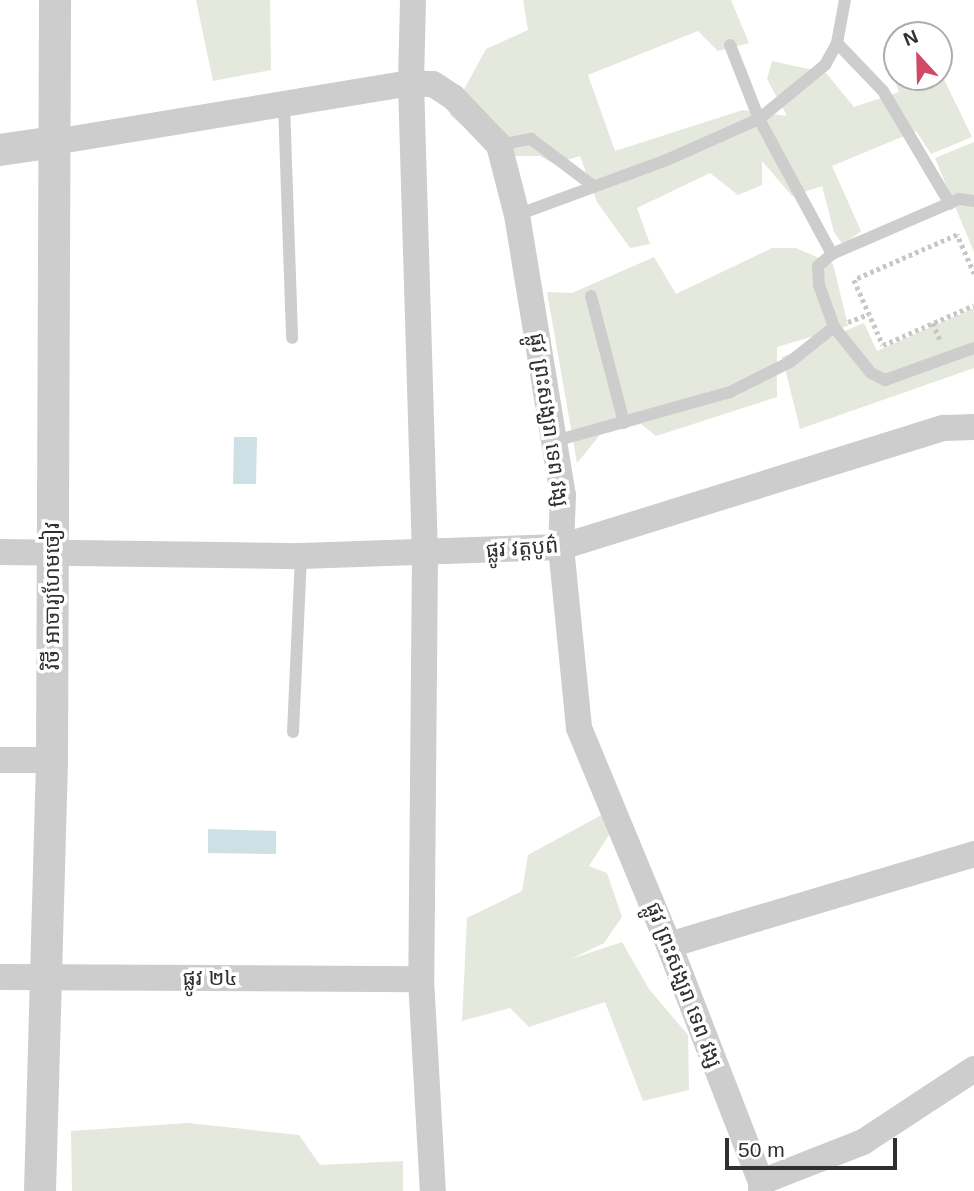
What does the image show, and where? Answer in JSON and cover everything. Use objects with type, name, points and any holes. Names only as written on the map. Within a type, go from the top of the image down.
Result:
[{"type":"street","name":"វិថី អាចារ្យហែមចៀវ","points":[[40,1191],[43,977],[52,760],[54,0]]},
{"type":"street","points":[[413,0],[411,82],[425,554],[421,979],[433,1191]]},
{"type":"street","name":"ផ្លូវ ព្រះសង្ឃរា ទេព វង្ស","points":[[0,150],[411,82],[433,84],[453,97],[499,145],[517,215],[564,495],[561,547],[579,728],[670,945],[761,1186]]},
{"type":"street","name":"ផ្លូវ វត្តបូព៌","points":[[0,552],[301,556],[425,554],[561,547],[944,428],[974,427]]},
{"type":"street","points":[[0,760],[52,760]]},
{"type":"street","points":[[670,945],[974,854]]},
{"type":"street","name":"ផ្លូវ ២៤","points":[[0,977],[421,979]]},
{"type":"street","points":[[761,1186],[863,1142],[974,1069]]},
{"type":"lane","points":[[517,215],[545,208],[592,185],[669,159],[759,119],[825,65],[838,43],[845,0]]},
{"type":"lane","points":[[838,43],[883,91],[950,204]]},
{"type":"lane","points":[[730,45],[759,119],[832,254]]},
{"type":"lane","points":[[284,104],[292,338]]},
{"type":"lane","points":[[499,145],[531,139],[592,185]]},
{"type":"lane","points":[[974,201],[970,197],[950,204],[832,254],[818,266],[819,285],[834,327],[871,373],[885,380],[974,348]]},
{"type":"lane","points":[[591,296],[624,423]]},
{"type":"lane","points":[[555,441],[730,392],[790,362],[834,327]]},
{"type":"lane","points":[[293,733],[301,556]]},
{"type":"path","points":[[974,274],[957,235],[854,280],[883,345],[974,305]]},
{"type":"path","points":[[906,247],[909,256]]},
{"type":"path","points":[[854,320],[869,314]]},
{"type":"path","points":[[933,323],[939,337]]},
{"type":"shaded area","points":[[196,0],[270,0],[271,70],[213,81]]},
{"type":"shaded area","points":[[523,0],[731,0],[749,43],[718,51],[698,31],[588,75],[615,151],[743,110],[787,116],[767,79],[772,61],[826,73],[854,107],[899,91],[950,91],[972,137],[931,154],[916,131],[832,166],[861,231],[843,245],[834,232],[822,186],[792,196],[762,161],[762,185],[738,195],[710,173],[637,208],[650,244],[630,248],[597,202],[580,156],[554,164],[540,156],[511,156],[487,146],[450,115],[486,49],[528,30]]},
{"type":"shaded area","points":[[974,142],[974,252],[935,158]]},
{"type":"shaded area","points":[[772,248],[796,248],[833,264],[848,326],[777,347],[777,397],[656,436],[641,424],[600,435],[577,463],[547,292],[572,293],[654,257],[676,294]]},
{"type":"shaded area","points":[[974,308],[974,368],[800,429],[782,357],[864,323],[877,351]]},
{"type":"shaded area","points":[[234,437],[257,437],[256,484],[233,484]]},
{"type":"shaded area","points":[[605,813],[616,824],[589,866],[607,873],[622,917],[604,943],[571,959],[622,942],[649,989],[688,1035],[689,1090],[643,1101],[605,1002],[529,1027],[510,1008],[462,1021],[467,918],[522,891],[528,855]]},
{"type":"shaded area","points":[[208,829],[276,831],[276,854],[208,853]]},
{"type":"shaded area","points":[[188,1123],[299,1135],[320,1165],[403,1161],[403,1191],[72,1191],[71,1131]]}]
